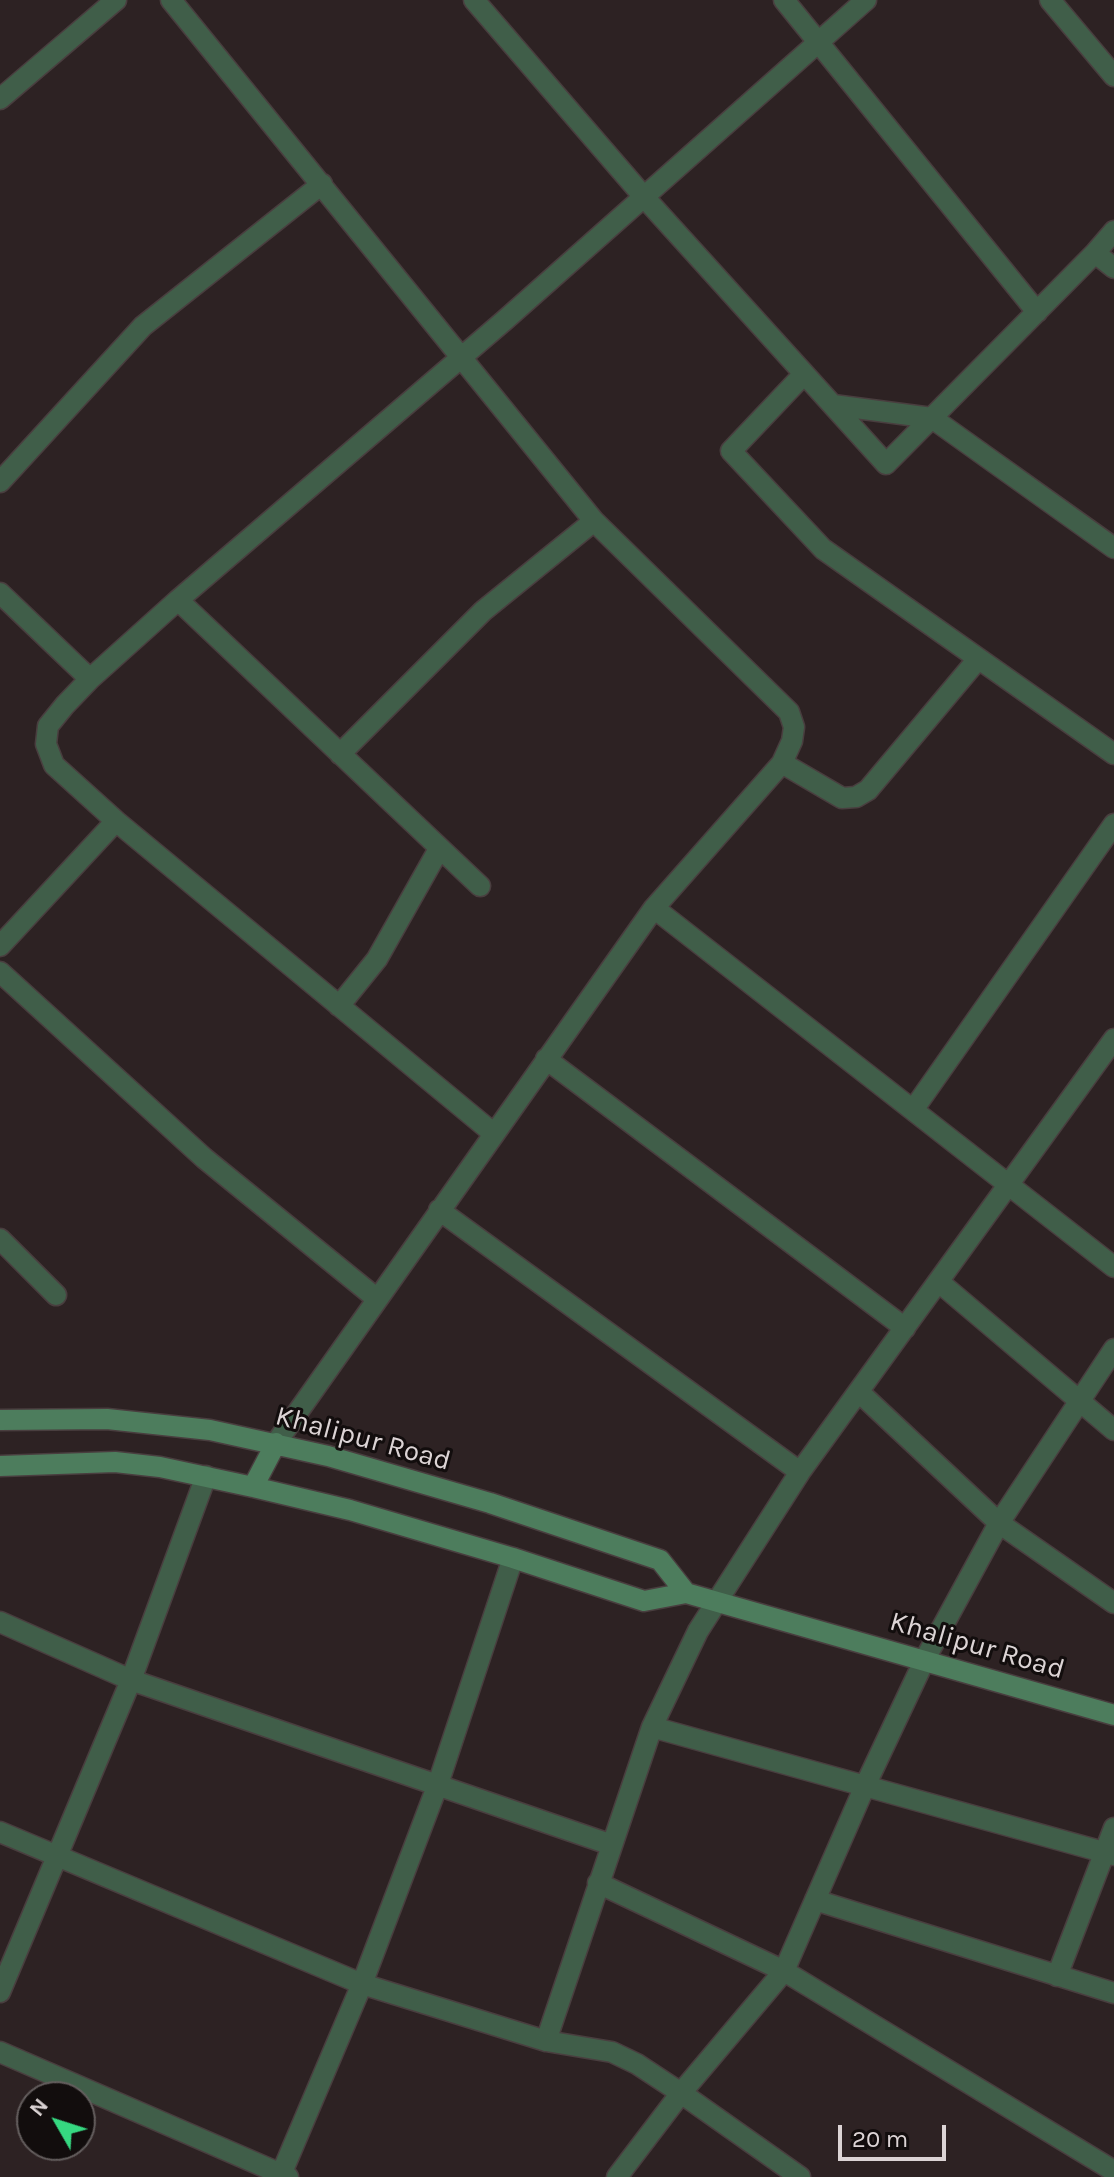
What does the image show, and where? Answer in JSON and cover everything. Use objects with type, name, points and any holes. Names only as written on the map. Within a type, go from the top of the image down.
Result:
[{"type":"street","points":[[0,99],[116,0]]},
{"type":"street","points":[[171,0],[594,521],[789,712],[794,727],[792,741],[782,763],[654,908],[376,1298],[276,1443],[253,1487]]},
{"type":"street","points":[[474,0],[644,197],[886,464],[1114,231]]},
{"type":"street","points":[[784,0],[1037,312]]},
{"type":"street","points":[[493,1133],[116,821],[54,765],[46,744],[48,726],[90,679],[178,600],[462,357],[866,0]]},
{"type":"street","points":[[1050,0],[1114,76]]},
{"type":"street","points":[[0,482],[143,326],[322,184]]},
{"type":"street","points":[[1095,253],[1114,268]]},
{"type":"street","points":[[804,374],[731,451],[823,549],[1114,754]]},
{"type":"street","points":[[833,405],[932,418],[1114,548]]},
{"type":"street","points":[[340,754],[483,611],[594,521]]},
{"type":"street","points":[[0,593],[90,679]]},
{"type":"street","points":[[178,600],[480,886]]},
{"type":"street","points":[[782,763],[842,798],[856,797],[868,790],[978,659]]},
{"type":"street","points":[[0,946],[116,821]]},
{"type":"street","points":[[913,1110],[1114,824]]},
{"type":"street","points":[[339,1006],[377,959],[439,849]]},
{"type":"street","points":[[654,908],[1114,1267]]},
{"type":"street","points":[[0,972],[204,1158],[376,1298]]},
{"type":"street","points":[[546,2041],[652,1727],[685,1656],[800,1472],[1114,1039]]},
{"type":"street","points":[[546,1059],[905,1328]]},
{"type":"street","points":[[439,1210],[800,1472]]},
{"type":"street","points":[[0,1239],[56,1295]]},
{"type":"street","points":[[939,1282],[1114,1430]]},
{"type":"street","points":[[617,2177],[681,2093],[784,1971],[925,1659],[999,1523],[1114,1349]]},
{"type":"street","points":[[859,1392],[999,1523],[1114,1603]]},
{"type":"street","name":"Khalipur Road","points":[[0,1420],[107,1419],[210,1430],[276,1443],[490,1503],[628,1548],[660,1560],[686,1593]]},
{"type":"street","name":"Khalipur Road","points":[[0,1466],[115,1462],[206,1476],[350,1510],[644,1601],[686,1593],[1114,1715]]},
{"type":"street","points":[[0,1992],[131,1680],[206,1476]]},
{"type":"street","points":[[0,2052],[283,2176],[362,1984],[438,1784],[513,1558]]},
{"type":"street","points":[[0,1622],[131,1680],[612,1845]]},
{"type":"street","points":[[652,1727],[1109,1853]]},
{"type":"street","points":[[1057,1976],[1109,1853],[1114,1828]]},
{"type":"street","points":[[0,1832],[362,1984],[546,2041],[612,2052],[637,2064],[681,2093],[800,2177]]},
{"type":"street","points":[[598,1883],[784,1971],[1114,2171]]},
{"type":"street","points":[[815,1900],[1114,1993]]}]
